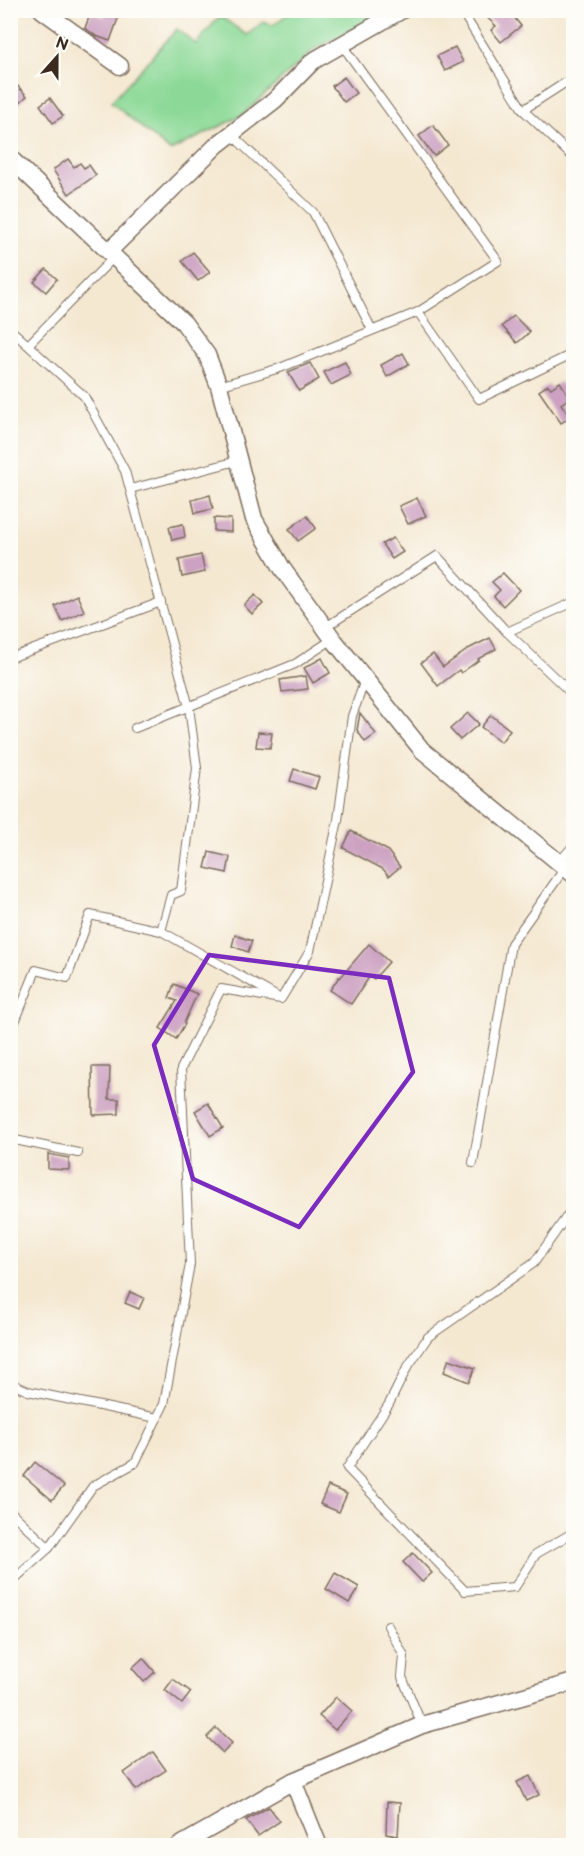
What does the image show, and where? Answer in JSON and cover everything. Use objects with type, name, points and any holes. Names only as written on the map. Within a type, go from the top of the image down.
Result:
[{"type":"street","points":[[42,10],[120,66]]},
{"type":"street","points":[[112,253],[217,145],[275,100],[313,61],[402,10]]},
{"type":"street","points":[[10,158],[184,323],[207,355],[219,386],[254,519],[282,568],[328,633],[422,750],[566,868]]},
{"type":"street","points":[[179,1845],[293,1781],[422,1725],[573,1682]]},
{"type":"street","points":[[293,1781],[320,1845]]},
{"type":"lane","points":[[461,10],[523,110],[573,158]]},
{"type":"lane","points":[[219,386],[280,368],[418,312],[498,261],[342,45]]},
{"type":"lane","points":[[523,110],[573,77]]},
{"type":"lane","points":[[231,134],[313,212],[372,330]]},
{"type":"lane","points":[[27,345],[112,253]]},
{"type":"lane","points":[[418,312],[479,399],[573,353]]},
{"type":"lane","points":[[10,329],[84,396],[125,471],[189,707],[197,768],[181,891],[171,895],[161,931]]},
{"type":"lane","points":[[130,489],[237,461]]},
{"type":"lane","points":[[135,728],[296,664],[328,633],[437,556],[507,632],[573,696]]},
{"type":"lane","points":[[10,658],[161,602]]},
{"type":"lane","points":[[507,632],[573,602]]},
{"type":"lane","points":[[282,999],[310,951],[338,820],[352,716],[366,680]]},
{"type":"lane","points":[[473,1163],[511,945],[566,868],[573,845]]},
{"type":"lane","points":[[10,1034],[36,970],[68,978],[90,915],[161,931],[282,999]]},
{"type":"lane","points":[[10,1583],[50,1548],[93,1486],[135,1463],[164,1404],[190,1264],[181,1070],[220,989],[282,999]]},
{"type":"lane","points":[[10,1139],[78,1154]]},
{"type":"lane","points":[[573,1206],[534,1263],[428,1337],[407,1368],[389,1404],[347,1468],[465,1591],[515,1587],[536,1554],[573,1532]]},
{"type":"lane","points":[[10,1383],[28,1391],[157,1418]]},
{"type":"lane","points":[[10,1510],[50,1548]]},
{"type":"lane","points":[[388,1626],[404,1656],[402,1677],[422,1725]]},
{"type":"highlighted area","points":[[209,955],[389,978],[413,1072],[299,1227],[193,1179],[154,1045]]},
{"type":"green space","points":[[292,11],[390,11],[316,48],[241,116],[170,151],[111,102],[177,29],[196,44],[220,16],[247,35],[263,22],[273,25]]},
{"type":"building","points":[[107,10],[121,10],[110,41],[96,36],[85,28],[91,12],[104,17]]},
{"type":"building","points":[[479,10],[508,10],[521,26],[501,42],[491,30],[496,26]]},
{"type":"building","points":[[455,47],[463,62],[445,71],[437,56]]},
{"type":"building","points":[[344,77],[356,93],[344,102],[332,86]]},
{"type":"building","points":[[10,78],[27,96],[10,111]]},
{"type":"building","points":[[50,98],[63,116],[53,123],[40,105]]},
{"type":"building","points":[[433,125],[448,145],[434,156],[419,136]]},
{"type":"building","points":[[68,159],[74,167],[80,163],[84,168],[89,165],[96,175],[69,194],[53,170]]},
{"type":"building","points":[[193,252],[210,272],[198,281],[182,261]]},
{"type":"building","points":[[46,269],[57,279],[46,292],[34,282]]},
{"type":"building","points":[[514,316],[530,332],[517,343],[502,326]]},
{"type":"building","points":[[403,353],[409,364],[387,377],[381,365]]},
{"type":"building","points":[[345,362],[351,375],[331,385],[324,372]]},
{"type":"building","points":[[310,363],[319,379],[299,391],[288,372]]},
{"type":"building","points":[[560,382],[570,398],[561,404],[570,417],[561,423],[539,391],[548,385],[551,388]]},
{"type":"building","points":[[210,495],[213,509],[195,513],[192,500]]},
{"type":"building","points":[[417,498],[426,516],[408,524],[399,506]]},
{"type":"building","points":[[307,516],[316,528],[298,541],[289,529]]},
{"type":"building","points":[[214,518],[231,519],[231,532],[214,531]]},
{"type":"building","points":[[183,524],[185,537],[172,540],[169,527]]},
{"type":"building","points":[[393,538],[403,552],[392,559],[382,544]]},
{"type":"building","points":[[201,555],[205,572],[182,577],[179,560]]},
{"type":"building","points":[[503,573],[519,590],[503,606],[494,596],[500,590],[492,582]]},
{"type":"building","points":[[77,595],[84,611],[62,621],[55,606]]},
{"type":"building","points":[[255,595],[263,604],[252,614],[244,605]]},
{"type":"building","points":[[490,638],[496,649],[478,659],[461,673],[459,670],[438,686],[421,663],[433,654],[443,667],[470,648]]},
{"type":"building","points":[[322,658],[330,673],[313,683],[304,668]]},
{"type":"building","points":[[306,676],[308,689],[282,692],[280,680]]},
{"type":"building","points":[[360,713],[376,734],[365,742],[357,730]]},
{"type":"building","points":[[468,713],[479,724],[460,740],[450,729]]},
{"type":"building","points":[[491,715],[510,730],[501,742],[481,727]]},
{"type":"building","points":[[258,732],[272,733],[270,748],[256,747]]},
{"type":"building","points":[[294,769],[319,777],[315,789],[290,781]]},
{"type":"building","points":[[351,831],[387,850],[400,867],[389,876],[383,869],[343,848]]},
{"type":"building","points":[[209,852],[230,857],[227,873],[205,868]]},
{"type":"building","points":[[235,935],[252,941],[248,952],[232,946]]},
{"type":"building","points":[[369,944],[389,962],[374,979],[370,976],[351,1004],[330,990]]},
{"type":"building","points":[[174,984],[197,994],[185,1024],[176,1039],[160,1028],[177,1001],[169,998]]},
{"type":"building","points":[[92,1067],[110,1067],[109,1099],[119,1099],[119,1114],[93,1115]]},
{"type":"building","points":[[208,1103],[223,1128],[210,1136],[195,1111]]},
{"type":"building","points":[[48,1154],[69,1158],[69,1170],[48,1169]]},
{"type":"building","points":[[130,1292],[144,1298],[139,1309],[125,1303]]},
{"type":"building","points":[[449,1359],[475,1368],[469,1382],[444,1372]]},
{"type":"building","points":[[35,1462],[64,1486],[52,1500],[24,1476]]},
{"type":"building","points":[[328,1486],[347,1494],[339,1512],[320,1504]]},
{"type":"building","points":[[413,1553],[432,1573],[422,1582],[403,1562]]},
{"type":"building","points":[[335,1573],[359,1587],[349,1603],[326,1589]]},
{"type":"building","points":[[143,1658],[155,1672],[144,1682],[132,1668]]},
{"type":"building","points":[[173,1679],[191,1692],[182,1704],[165,1690]]},
{"type":"building","points":[[336,1697],[352,1711],[335,1730],[319,1716]]},
{"type":"building","points":[[216,1728],[232,1743],[223,1753],[207,1737]]},
{"type":"building","points":[[153,1752],[166,1770],[136,1790],[124,1773]]},
{"type":"building","points":[[530,1776],[539,1795],[526,1801],[517,1782]]},
{"type":"building","points":[[387,1802],[400,1803],[398,1836],[386,1834]]},
{"type":"building","points":[[269,1807],[280,1821],[258,1836],[246,1820]]}]
